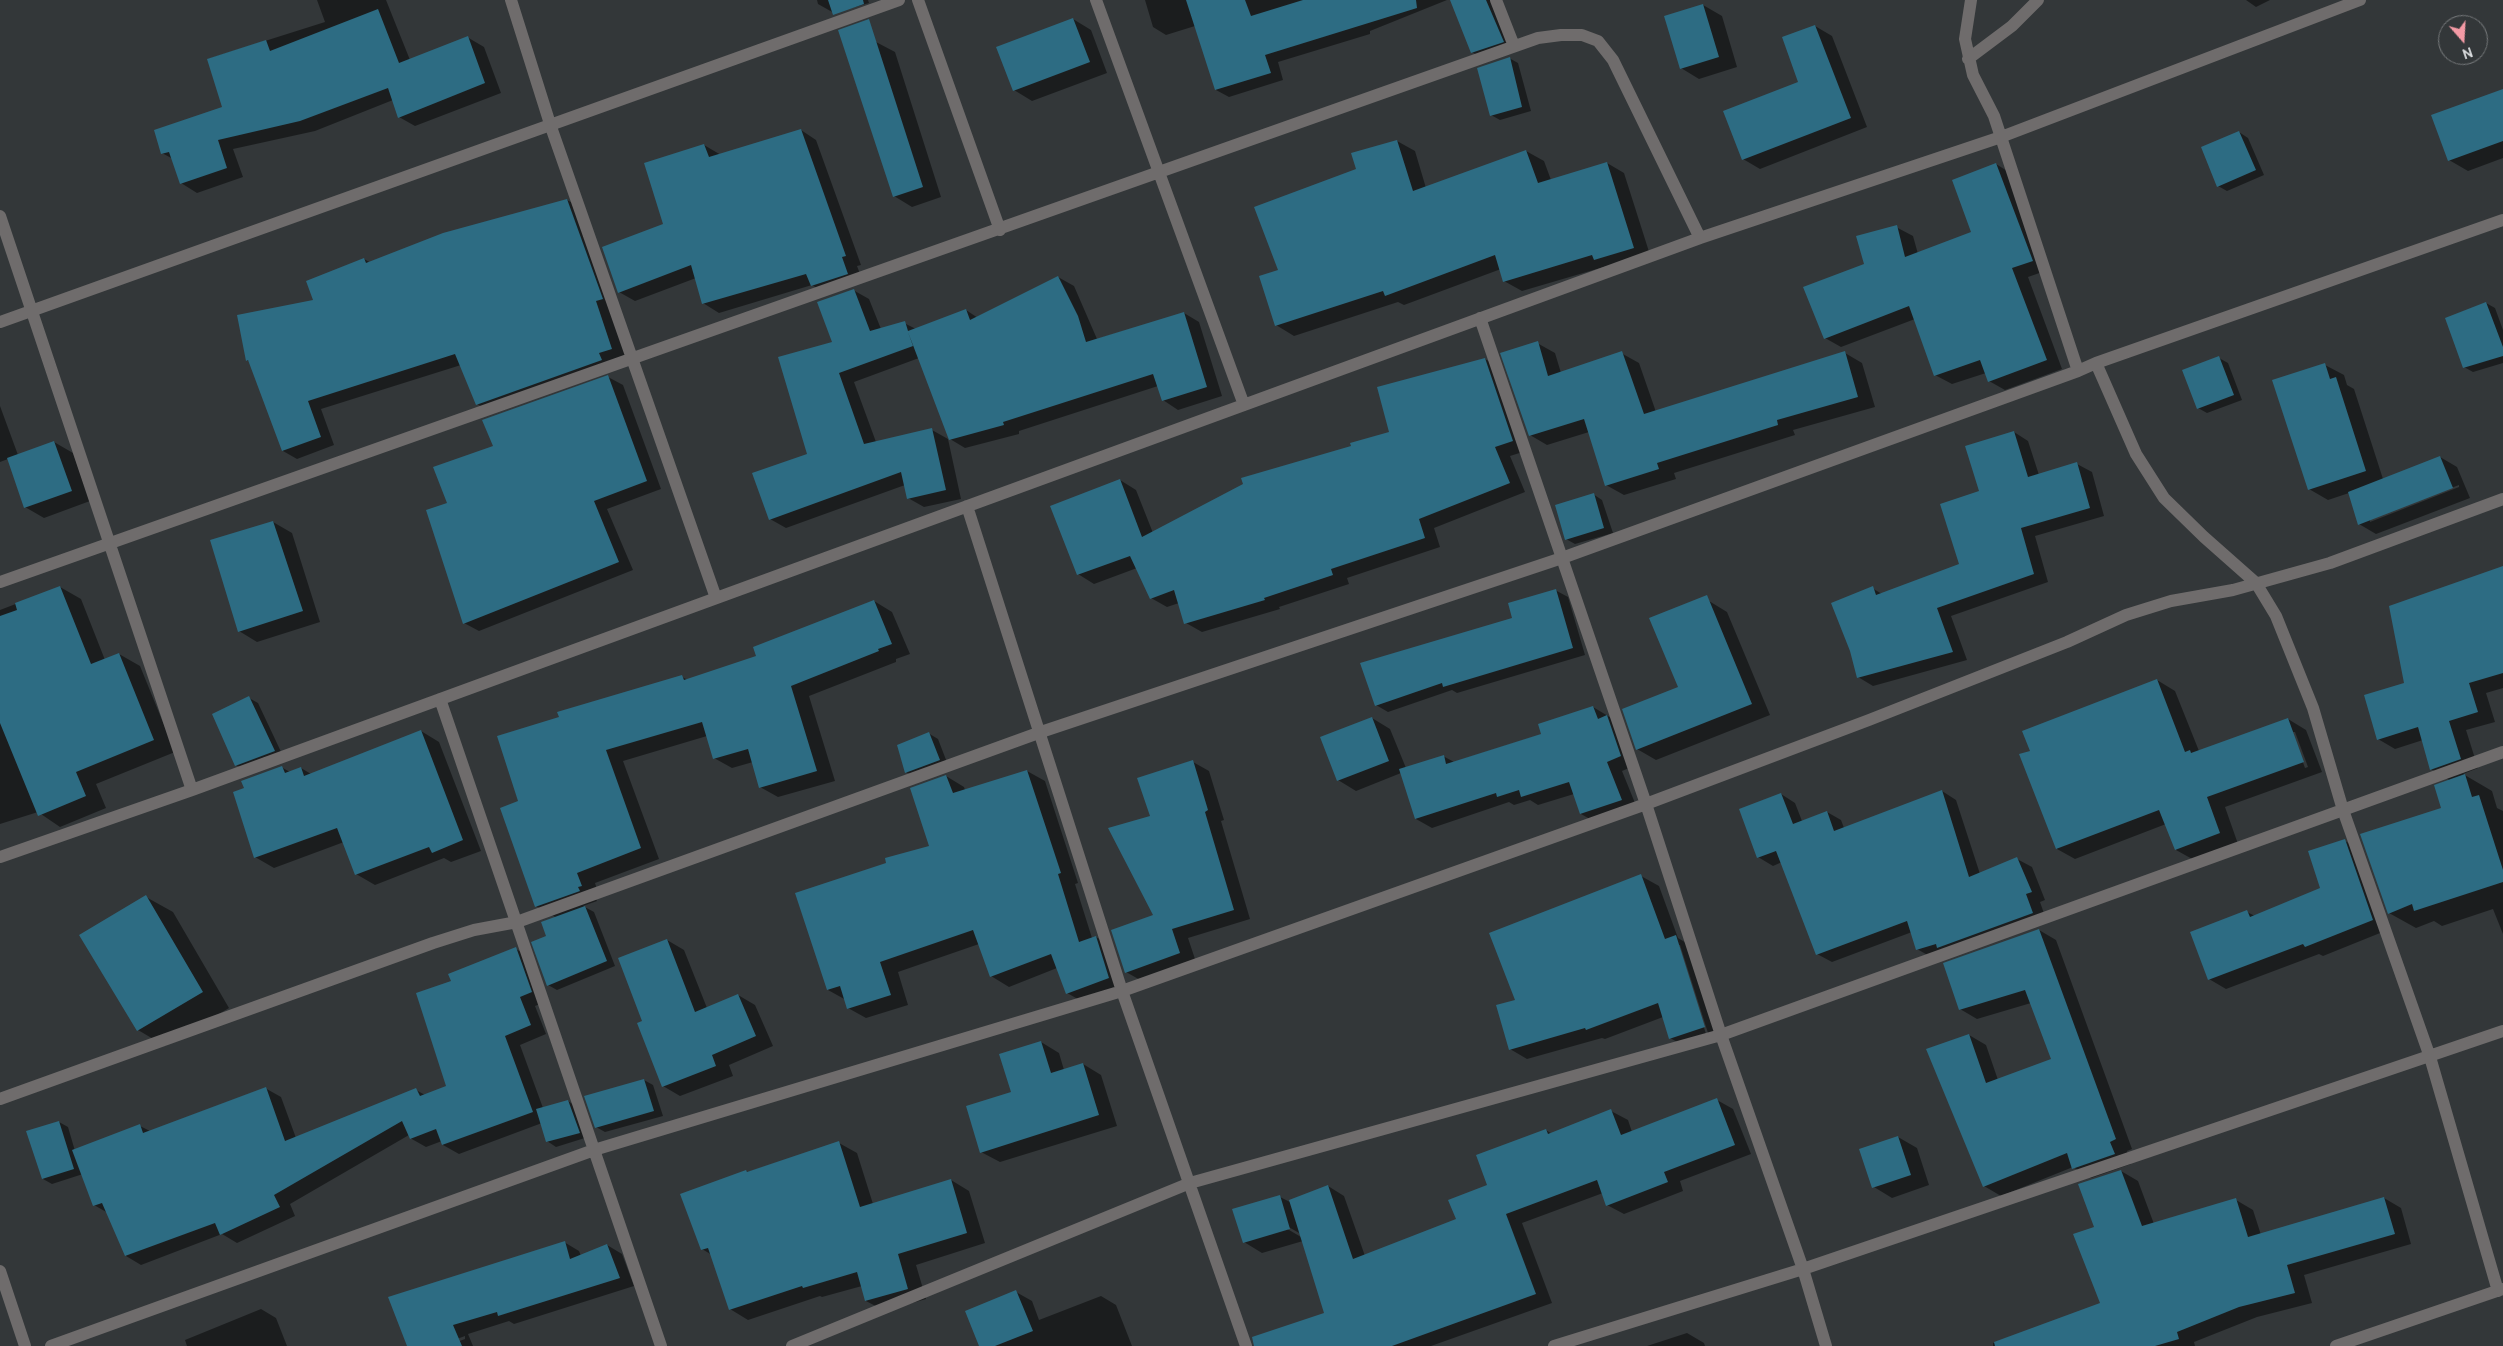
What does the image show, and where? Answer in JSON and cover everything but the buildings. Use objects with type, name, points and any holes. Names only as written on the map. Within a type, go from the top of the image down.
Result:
[{"type":"street","points":[[511,0],[551,126],[716,598]]},
{"type":"street","points":[[0,322],[899,0]]},
{"type":"street","points":[[918,0],[1000,230]]},
{"type":"street","points":[[1096,0],[1244,405]]},
{"type":"street","points":[[1496,0],[1514,46]]},
{"type":"street","points":[[1971,0],[1965,39],[1972,75],[1994,116],[2078,371]]},
{"type":"street","points":[[1968,58],[2012,26],[2038,0]]},
{"type":"street","points":[[0,857],[192,790],[1700,238],[2001,137],[2360,0]]},
{"type":"street","points":[[0,582],[1000,230],[1538,38],[1561,34],[1582,35],[1598,41],[1613,60],[1700,238]]},
{"type":"street","points":[[0,216],[192,790]]},
{"type":"street","points":[[0,1099],[433,943],[474,930],[517,922],[1041,732],[1562,558],[2096,363],[2503,220]]},
{"type":"street","points":[[1480,318],[1646,804],[1721,1035],[1803,1269],[1826,1346]]},
{"type":"street","points":[[2096,363],[2136,454],[2164,498],[2204,537],[2256,583],[2276,616],[2313,708],[2343,810],[2430,1057],[2500,1290],[2336,1346]]},
{"type":"street","points":[[51,1346],[594,1150],[1122,991],[1646,804],[1870,720],[2067,642],[2126,615],[2171,601],[2233,590],[2330,563],[2503,499]]},
{"type":"street","points":[[967,506],[1041,732],[1122,991],[1246,1346]]},
{"type":"street","points":[[440,699],[661,1346]]},
{"type":"street","points":[[792,1346],[1190,1183],[1721,1035],[2503,752]]},
{"type":"street","points":[[1554,1346],[1803,1269],[2503,1031]]},
{"type":"street","points":[[0,1271],[24,1346]]}]
